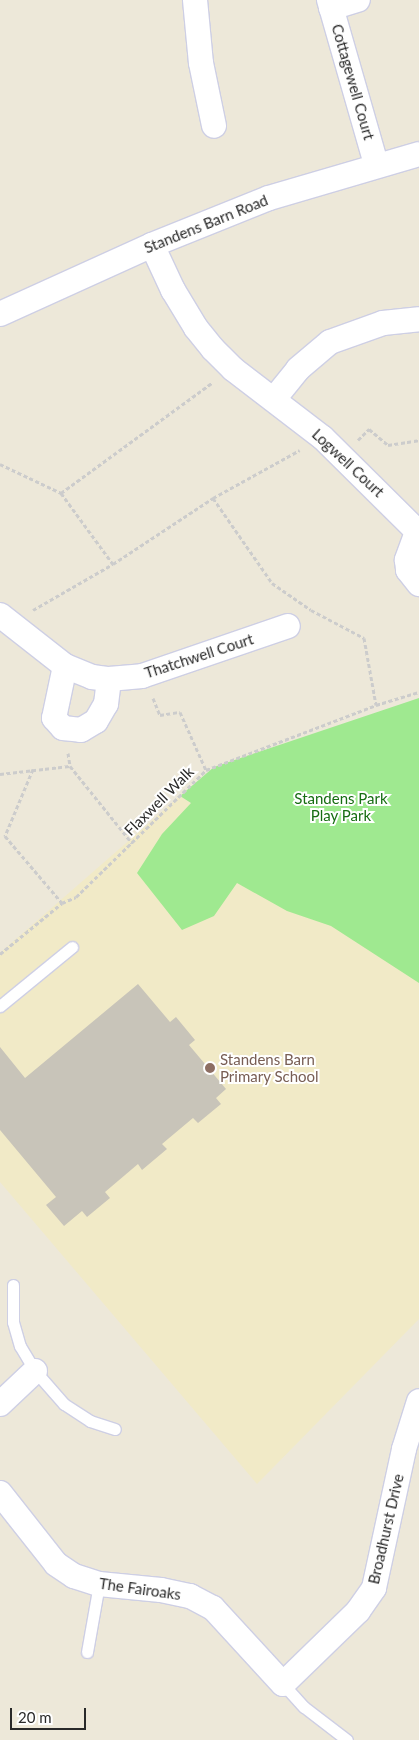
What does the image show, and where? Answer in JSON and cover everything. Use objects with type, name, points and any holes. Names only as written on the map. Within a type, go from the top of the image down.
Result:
[{"type":"street","points":[[195,0],[201,63],[214,126]]},
{"type":"street","points":[[330,4],[358,0]]},
{"type":"street","name":"Cottagewell Court","points":[[330,4],[376,164]]},
{"type":"street","name":"Standens Barn Road","points":[[0,314],[152,245],[269,198],[376,164],[419,154]]},
{"type":"street","name":"Logwell Court","points":[[152,245],[196,328],[233,369],[322,438],[418,532],[407,560],[408,570],[419,584]]},
{"type":"street","points":[[274,399],[298,369],[330,342],[382,324],[419,319]]},
{"type":"street","name":"Thatchwell Court","points":[[5,619],[65,666],[92,677],[109,679],[142,676],[288,626]]},
{"type":"street","points":[[65,666],[54,718],[64,728],[81,730],[96,721],[106,704],[109,679]]},
{"type":"street","points":[[0,1404],[35,1371]]},
{"type":"street","name":"Broadhurst Drive","points":[[283,1684],[358,1611],[374,1588],[404,1449],[419,1401]]},
{"type":"street","name":"The Fairoaks","points":[[0,1493],[56,1564],[74,1576],[99,1584],[161,1590],[190,1596],[213,1608],[283,1684]]},
{"type":"lane","points":[[0,1006],[72,947]]},
{"type":"lane","points":[[13,1285],[13,1322],[20,1346],[35,1371],[64,1404],[90,1421],[115,1429]]},
{"type":"lane","points":[[87,1652],[99,1584]]},
{"type":"lane","points":[[283,1684],[304,1707],[347,1740]]},
{"type":"path","points":[[61,493],[233,369]]},
{"type":"path","points":[[342,456],[369,429],[388,446],[419,440]]},
{"type":"path","points":[[5,619],[113,564],[213,498],[322,438]]},
{"type":"path","points":[[0,464],[61,493],[113,564]]},
{"type":"path","points":[[213,498],[272,583],[311,610],[364,638],[376,705]]},
{"type":"path","points":[[142,676],[160,715],[180,712],[206,770]]},
{"type":"path","name":"Flaxwell Walk","points":[[0,954],[62,903],[76,897],[206,770],[376,705],[419,692]]},
{"type":"path","points":[[64,728],[70,766],[132,843]]},
{"type":"path","points":[[0,774],[70,766]]},
{"type":"path","points":[[0,841],[5,836],[33,769]]},
{"type":"path","points":[[5,836],[62,903]]},
{"type":"shaded area","name":"Standens Barn Primary School","points":[[180,796],[419,951],[419,1319],[257,1484],[0,1182],[0,953]]},
{"type":"green space","name":"Standens Park Play Park","points":[[419,698],[419,983],[331,926],[287,911],[237,883],[214,916],[182,930],[137,873],[162,834],[191,803],[180,796],[214,767]]},
{"type":"building","points":[[138,984],[170,1022],[176,1017],[195,1040],[189,1045],[226,1089],[216,1098],[221,1104],[198,1123],[193,1118],[162,1144],[167,1149],[142,1170],[138,1164],[105,1192],[110,1198],[87,1217],[82,1211],[64,1226],[46,1205],[56,1197],[0,1130],[0,1047],[25,1078]]},
{"type":"place","name":"Standens Barn Primary School","points":[[210,1068]]}]
